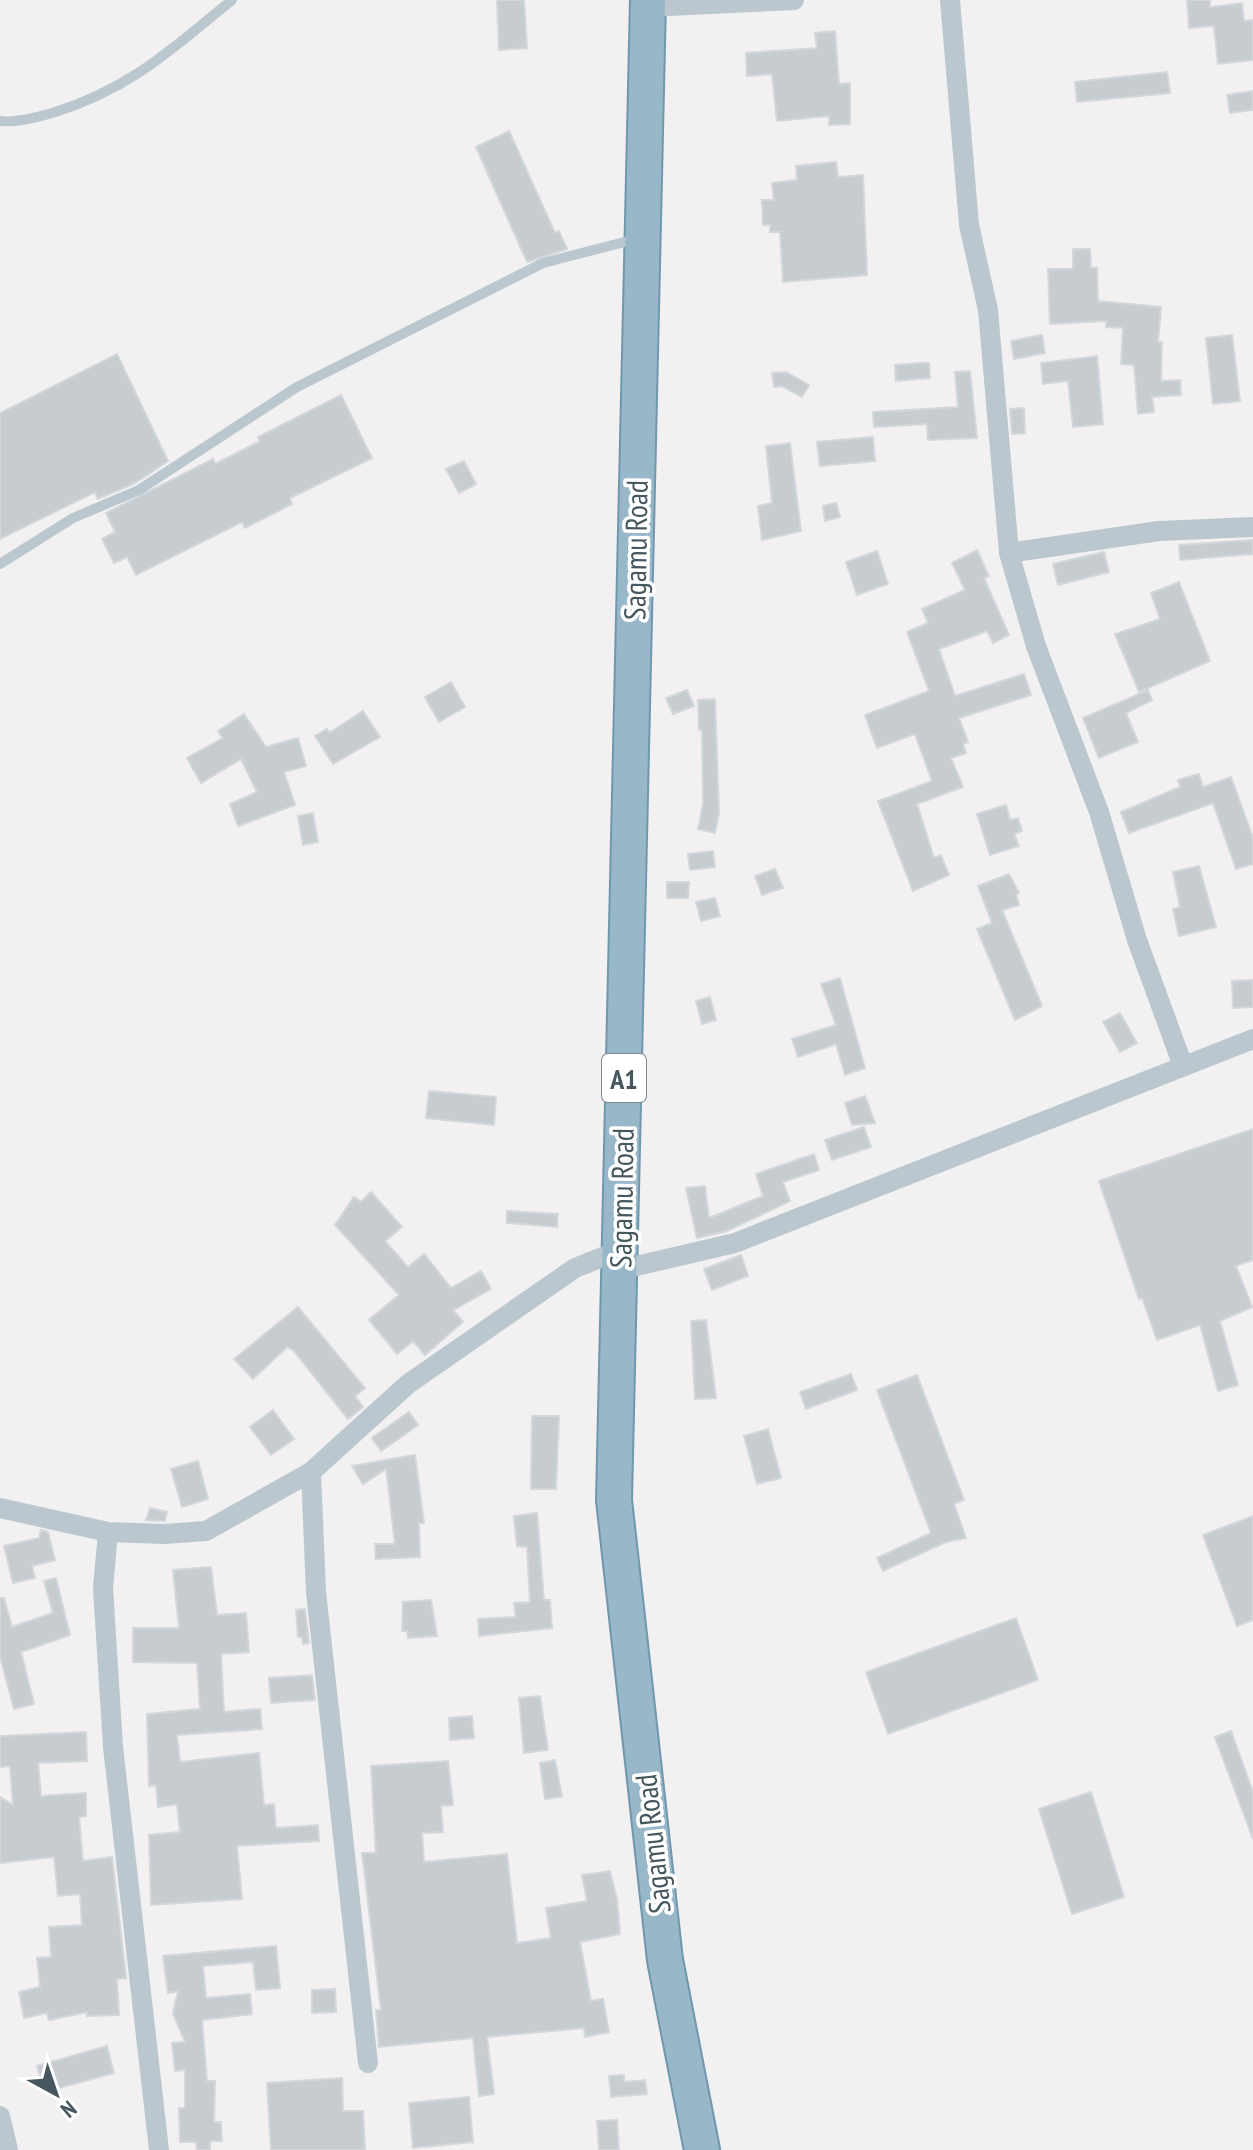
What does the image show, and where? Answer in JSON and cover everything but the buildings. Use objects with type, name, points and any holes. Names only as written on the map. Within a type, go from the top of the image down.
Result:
[{"type":"highway","name":"Sagamu Road","points":[[648,4],[614,1500],[665,1960],[702,2150]]},
{"type":"street","points":[[648,4],[794,0]]},
{"type":"street","points":[[950,0],[969,225],[988,310],[1009,553],[1036,646],[1099,812],[1137,940],[1183,1066]]},
{"type":"street","points":[[1009,553],[1159,531],[1253,527]]},
{"type":"street","points":[[0,1508],[108,1532],[164,1534],[206,1531],[311,1472],[408,1384],[575,1268],[735,1243],[1253,1039]]},
{"type":"street","points":[[311,1472],[316,1592],[368,2063]]},
{"type":"street","points":[[108,1532],[103,1588],[113,1747],[159,2150]]},
{"type":"street","points":[[0,2116],[8,2150]]},
{"type":"lane","points":[[0,121],[44,115],[126,84],[232,0]]},
{"type":"lane","points":[[0,564],[73,518],[139,490],[297,387],[404,332],[543,263],[642,237]]}]
